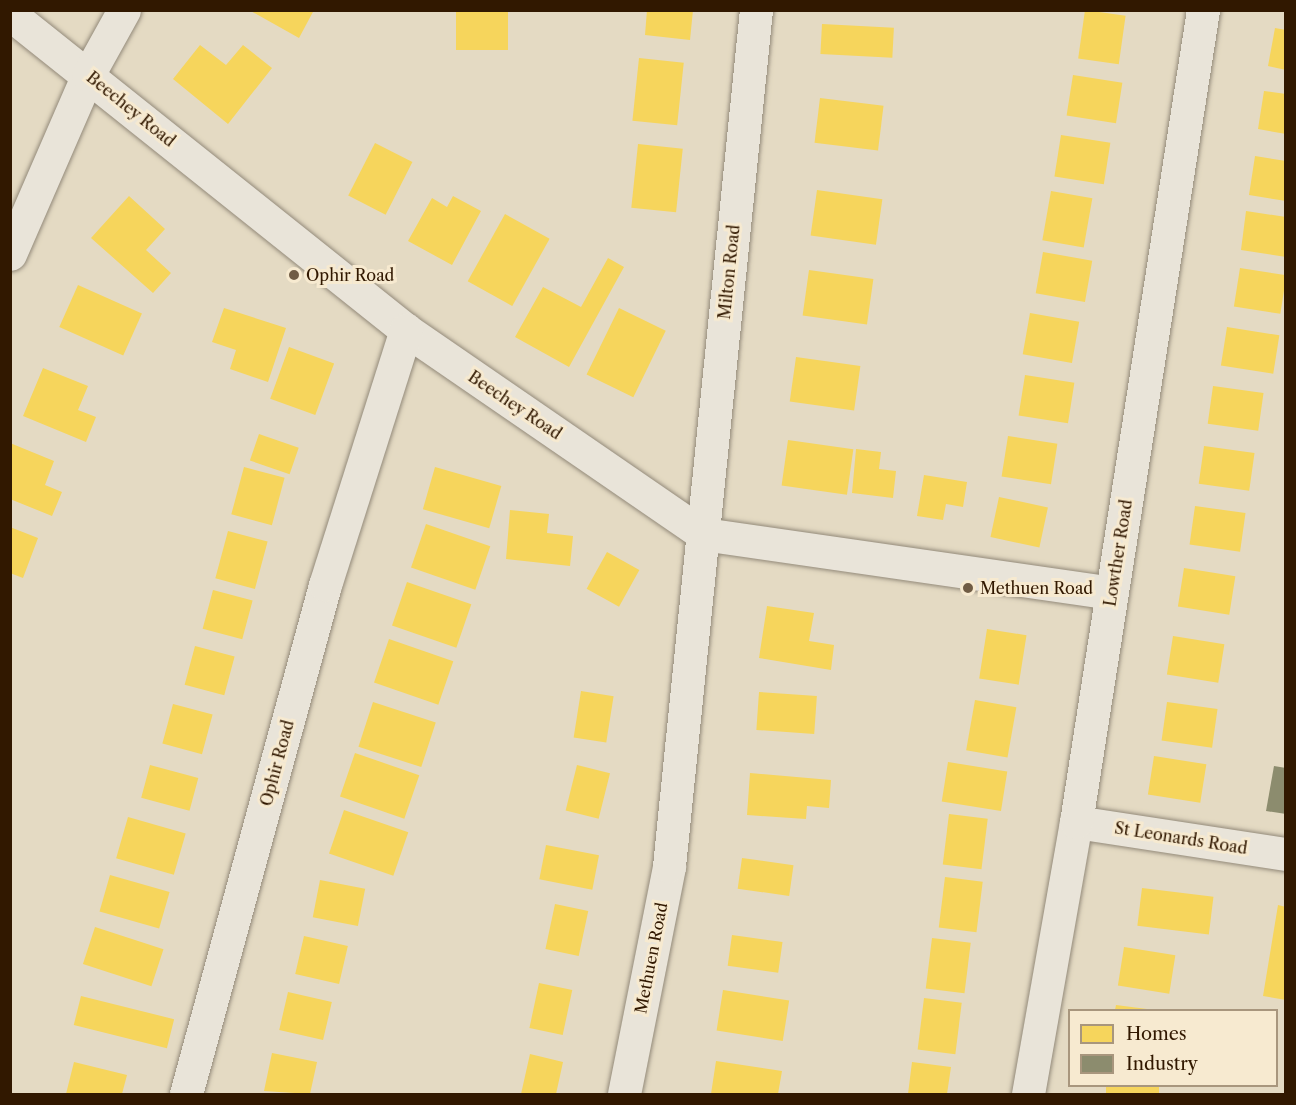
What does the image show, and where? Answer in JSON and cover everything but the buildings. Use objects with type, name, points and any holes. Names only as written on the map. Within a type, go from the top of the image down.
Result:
[{"type":"street","points":[[10,254],[88,75],[124,10]]},
{"type":"street","name":"Milton Road","points":[[703,534],[756,10]]},
{"type":"street","name":"Lowther Road","points":[[1028,1095],[1076,822],[1203,10]]},
{"type":"street","name":"Beechey Road","points":[[10,14],[406,330],[703,534],[1111,593]]},
{"type":"street","name":"Ophir Road","points":[[186,1095],[326,585],[406,330]]},
{"type":"street","name":"Methuen Road","points":[[624,1095],[669,866],[703,534]]},
{"type":"street","name":"St Leonards Road","points":[[1076,822],[1286,854]]},
{"type":"place","name":"Ophir Road","points":[[294,275]]},
{"type":"place","name":"Methuen Road","points":[[968,588]]}]
